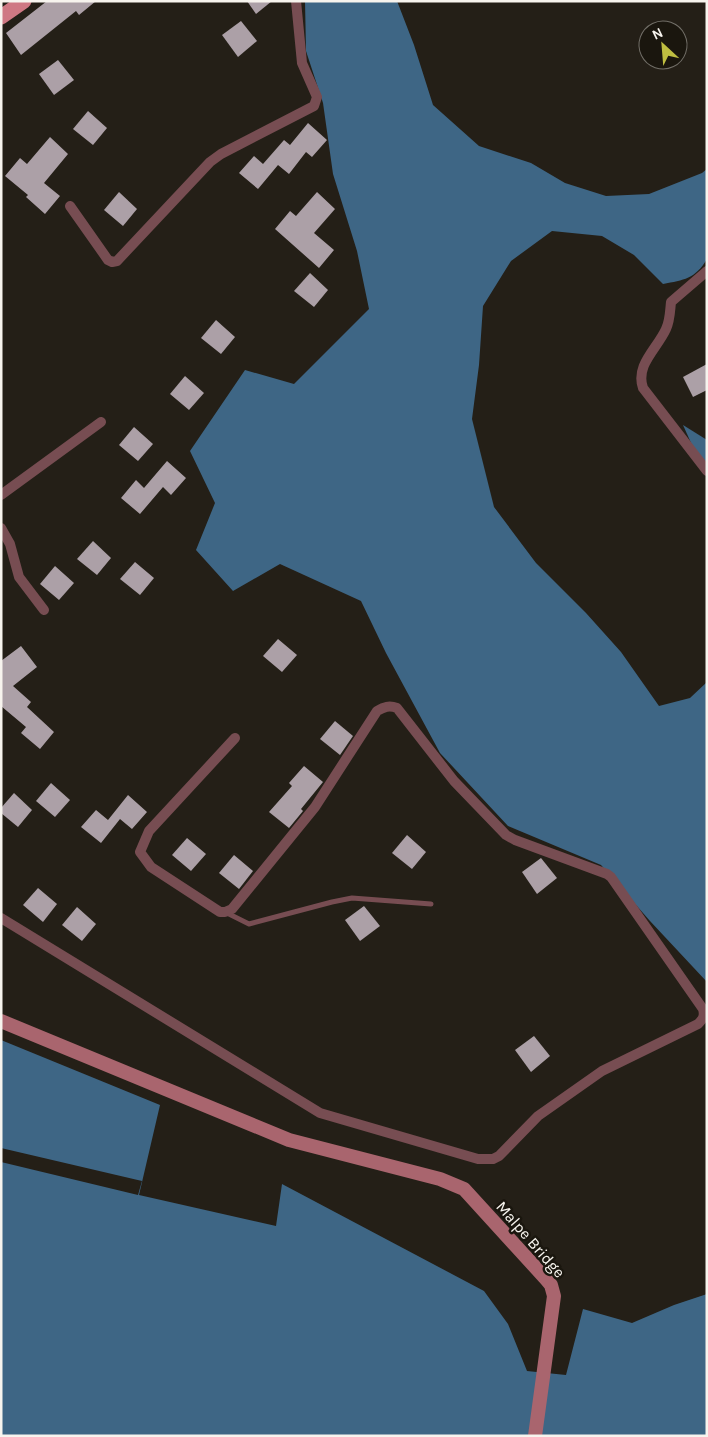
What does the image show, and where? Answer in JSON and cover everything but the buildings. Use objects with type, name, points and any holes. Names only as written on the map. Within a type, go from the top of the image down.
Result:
[{"type":"main road","points":[[1,17],[24,1]]},
{"type":"street","points":[[70,206],[108,260],[117,261],[210,162],[221,154],[314,106],[317,97],[302,64],[296,1]]},
{"type":"street","points":[[707,271],[671,302],[667,329],[644,363],[640,381],[643,388],[707,471]]},
{"type":"street","points":[[1,495],[101,422]]},
{"type":"street","points":[[1,528],[10,544],[18,577],[44,610]]},
{"type":"street","points":[[1,918],[320,1113],[478,1159],[493,1159],[499,1156],[538,1116],[602,1071],[698,1024],[706,1015],[611,877],[510,838],[454,781],[398,708],[391,706],[383,707],[377,711],[315,807],[232,909],[220,912],[151,867],[140,852],[149,831],[235,738]]},
{"type":"street","name":"Malpe Bridge","points":[[1,1021],[289,1140],[440,1179],[464,1190],[546,1279],[554,1291],[547,1356],[535,1436]]},
{"type":"lane","points":[[225,912],[249,924],[352,898],[431,904]]},
{"type":"water","points":[[305,1],[397,1],[414,45],[433,105],[479,146],[531,163],[565,183],[606,196],[649,194],[702,173],[707,169],[707,259],[698,271],[688,278],[663,284],[634,255],[602,236],[552,231],[511,261],[483,306],[479,365],[472,419],[494,507],[536,563],[586,613],[621,652],[659,706],[690,698],[707,682],[707,982],[601,865],[508,826],[440,753],[386,653],[361,601],[280,564],[233,591],[196,550],[215,503],[190,451],[245,370],[294,384],[369,309],[357,251],[333,174],[323,103],[306,51]]},
{"type":"water","points":[[683,425],[707,440],[707,470],[696,454]]},
{"type":"water","points":[[1,1040],[160,1105],[139,1195],[276,1226],[282,1184],[484,1291],[508,1324],[527,1371],[566,1375],[583,1309],[632,1323],[674,1305],[707,1294],[707,1436],[1,1436]]},
{"type":"pier","points":[[1,1148],[142,1181],[138,1195],[1,1162]]}]
